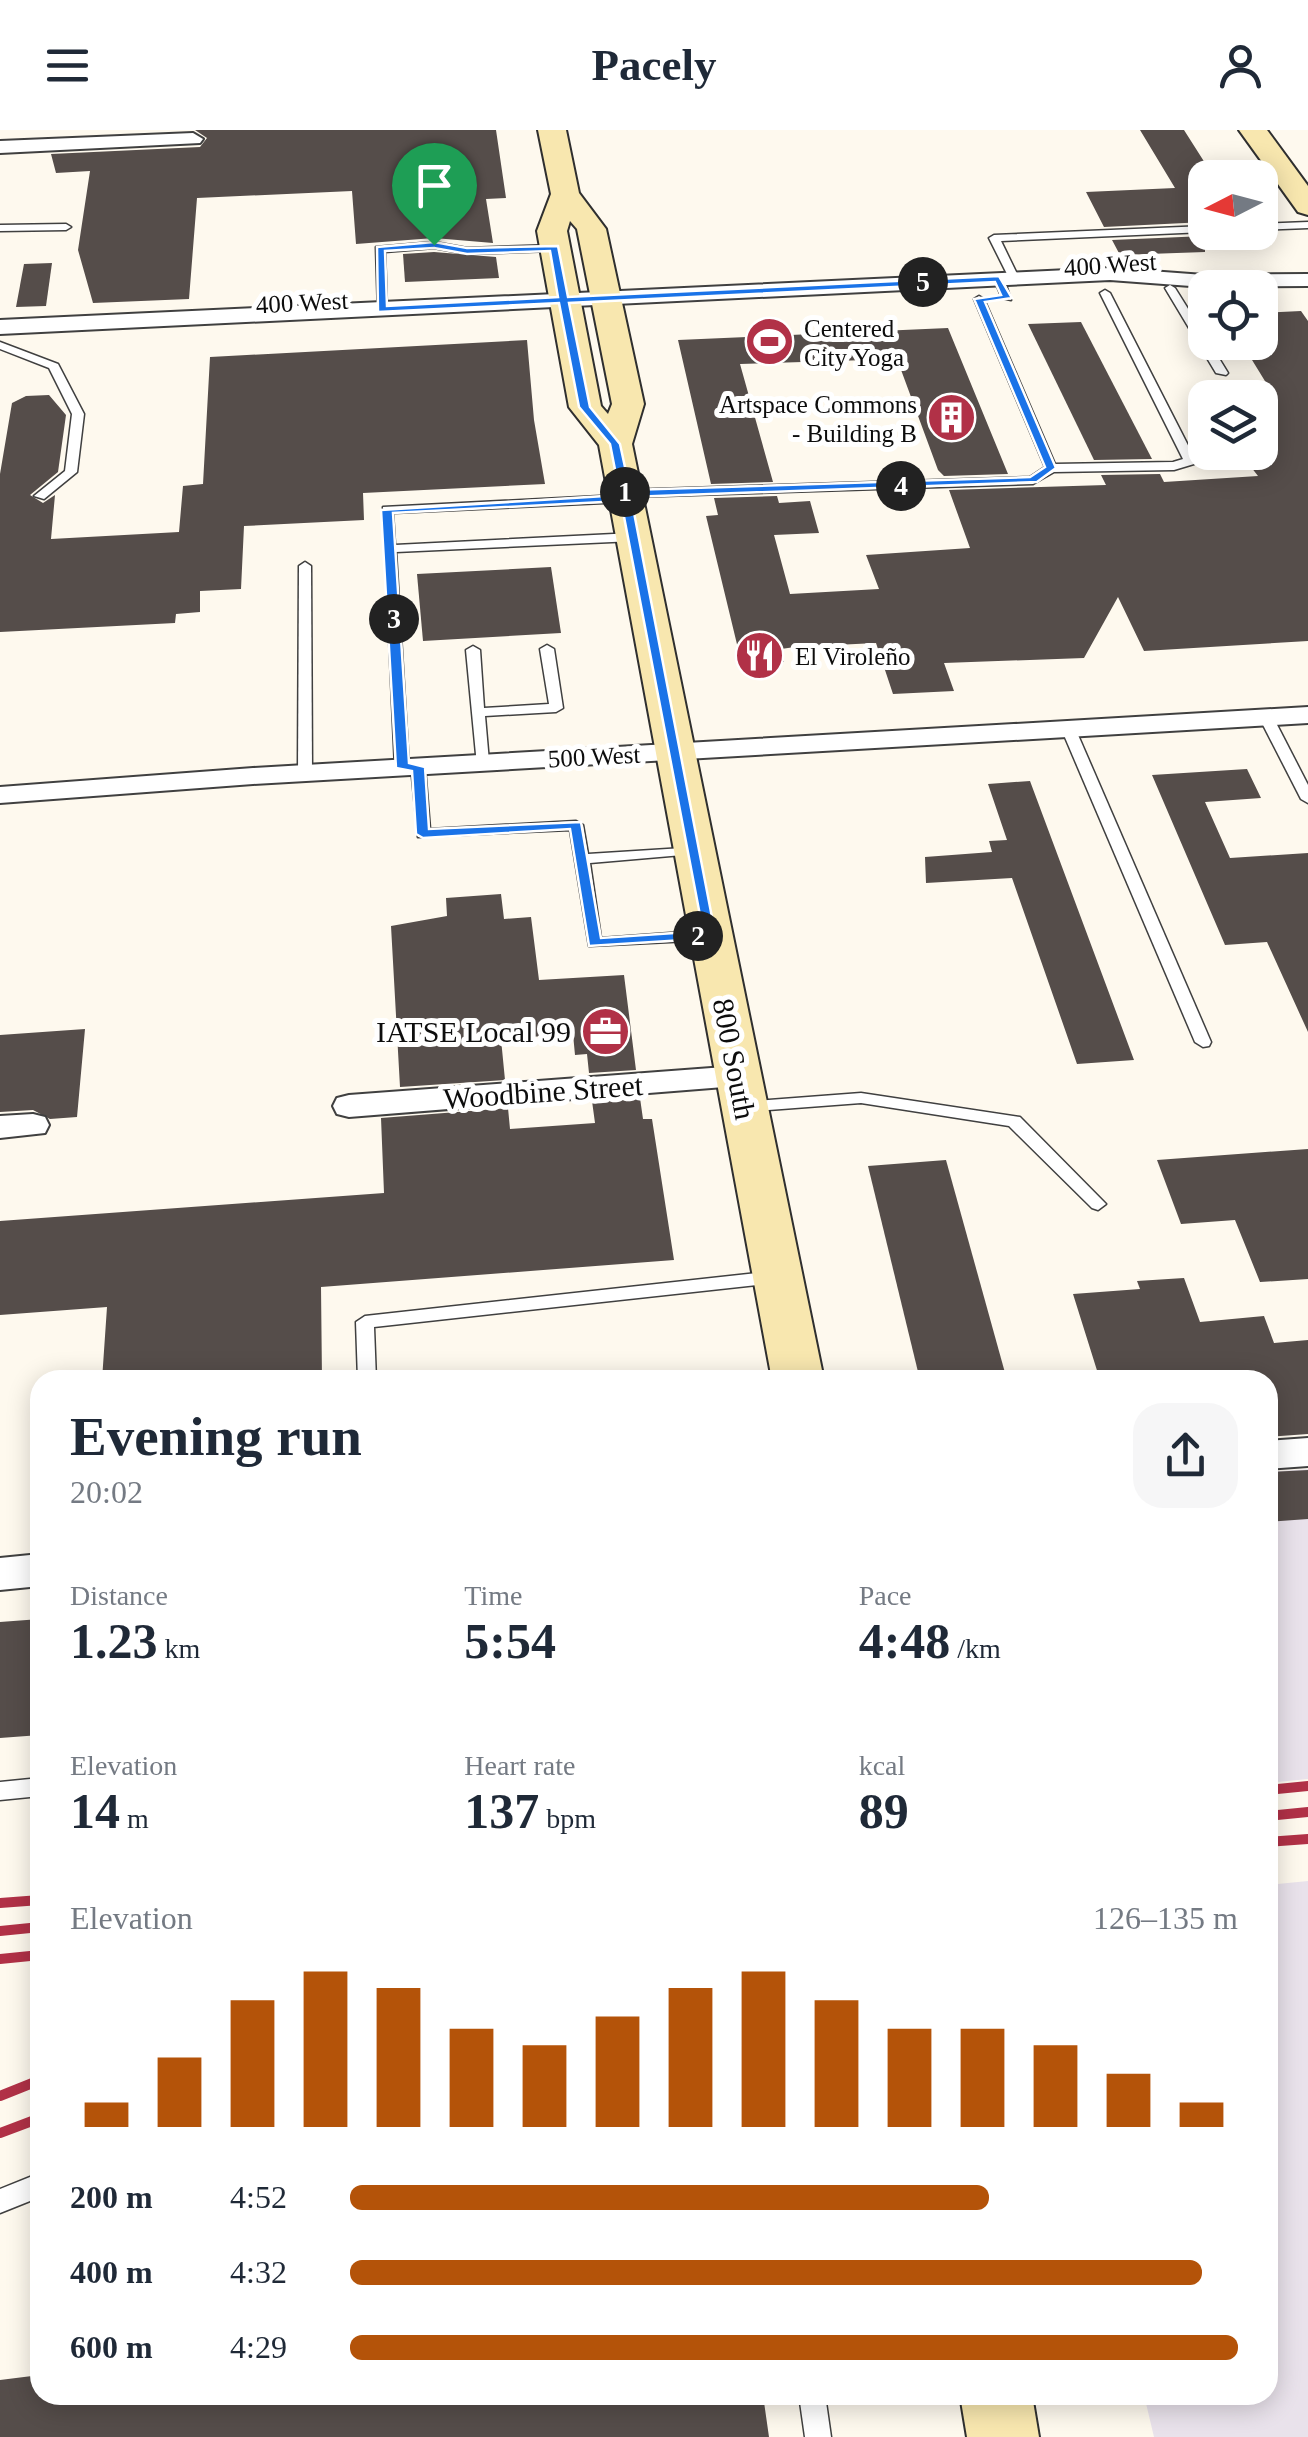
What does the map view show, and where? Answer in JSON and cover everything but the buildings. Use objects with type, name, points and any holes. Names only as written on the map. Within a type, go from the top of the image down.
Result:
[{"type":"street","name":"800 South","points":[[552,130],[565,194],[591,228],[628,404],[615,444],[796,1370]]},
{"type":"street","points":[[1253,130],[1303,191]]},
{"type":"street","points":[[0,147],[193,140]]},
{"type":"street","name":"800 South","points":[[565,194],[552,231],[584,407],[615,444]]},
{"type":"street","name":"400 West","points":[[0,344],[1007,285],[1126,274],[1188,280]]},
{"type":"street","name":"400 West","points":[[1278,280],[1308,280]]},
{"type":"street","name":"400 West","points":[[608,307],[979,299],[1007,285],[1105,293],[1188,284]]},
{"type":"street","name":"400 West","points":[[0,328],[382,310],[565,309]]},
{"type":"street","name":"500 West","points":[[0,794],[1308,715]]},
{"type":"street","name":"Woodbine Street","points":[[349,1106],[740,1092]]},
{"type":"street","points":[[1278,1455],[1308,1452]]},
{"type":"street","points":[[0,1574],[30,1571]]},
{"type":"street","points":[[998,2405],[1004,2437]]},
{"type":"lane","points":[[1278,226],[1308,225]]},
{"type":"lane","points":[[0,228],[66,227]]},
{"type":"lane","points":[[1007,285],[994,238],[1188,231]]},
{"type":"lane","points":[[382,310],[380,249],[434,245],[467,251],[554,248]]},
{"type":"lane","points":[[1170,288],[1222,373]]},
{"type":"lane","points":[[711,935],[594,943],[576,825],[423,834],[410,767],[387,510],[1033,480],[1051,468],[1174,466],[1190,461],[1105,293]]},
{"type":"lane","points":[[979,299],[1051,468]]},
{"type":"lane","points":[[0,344],[54,366],[78,414],[72,472],[40,496]]},
{"type":"lane","points":[[389,548],[634,537]]},
{"type":"lane","points":[[304,566],[305,773]]},
{"type":"lane","points":[[478,712],[556,708],[548,649]]},
{"type":"lane","points":[[473,650],[482,762]]},
{"type":"lane","points":[[1266,717],[1308,799]]},
{"type":"lane","points":[[1068,728],[1203,1042]]},
{"type":"lane","points":[[582,858],[695,850]]},
{"type":"lane","points":[[740,1092],[860,1098],[1014,1121],[1098,1204]]},
{"type":"lane","points":[[367,1370],[366,1322],[777,1277]]},
{"type":"lane","points":[[0,1791],[30,1788]]},
{"type":"lane","points":[[0,2201],[30,2189]]},
{"type":"lane","points":[[813,2405],[818,2437]]},
{"type":"shaded area","points":[[1308,1469],[1308,1779],[1278,1782],[1278,1471]]},
{"type":"shaded area","points":[[1308,1881],[1308,2437],[1154,2437],[1146,2405],[1278,2405],[1278,1884]]},
{"type":"railway","points":[[1278,1789],[1308,1786]]},
{"type":"railway","points":[[1278,1815],[1308,1812]]},
{"type":"railway","points":[[1278,1841],[1308,1839]]},
{"type":"railway","points":[[0,1903],[30,1901]]},
{"type":"railway","points":[[0,1931],[30,1928]]},
{"type":"railway","points":[[0,1959],[30,1956]]},
{"type":"railway","points":[[0,2096],[30,2084]]},
{"type":"railway","points":[[0,2133],[30,2122]]},
{"type":"place","name":"Centered City Yoga","points":[[769,342]]},
{"type":"place","name":"Artspace Commons - Building B","points":[[952,418]]},
{"type":"place","name":"El Viroleño","points":[[760,656]]},
{"type":"place","name":"IATSE Local 99","points":[[606,1032]]},
{"type":"route","points":[[434,245],[380,249],[382,310],[564,300],[999,278],[1007,298],[979,299],[1051,468],[1033,480],[734,492],[686,490],[625,494],[626,498],[387,510],[402,768],[418,767],[423,834],[576,825],[594,943],[711,935],[669,714],[634,537],[625,494],[615,444],[584,407],[567,318],[564,300],[554,248],[467,251],[434,245]]}]
